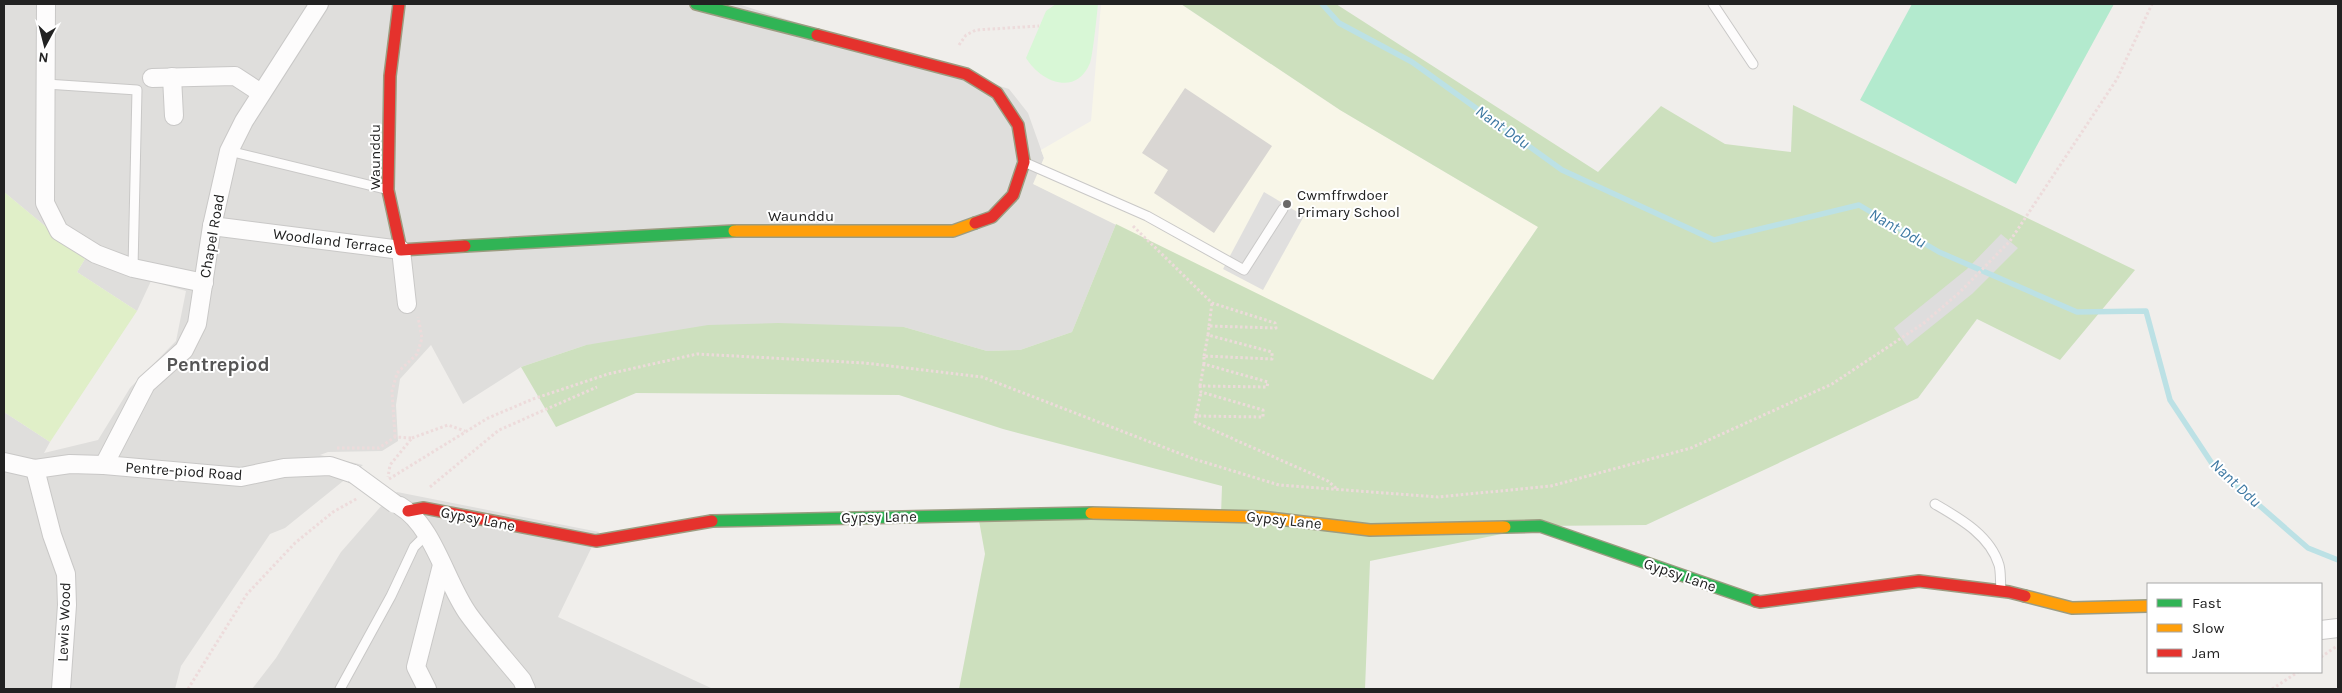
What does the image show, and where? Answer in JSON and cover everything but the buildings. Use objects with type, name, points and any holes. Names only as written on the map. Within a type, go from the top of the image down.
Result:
[{"type":"street","points":[[46,4],[45,203],[59,231],[96,254],[133,268],[204,284]]},
{"type":"street","name":"Chapel Road","points":[[104,465],[146,384],[184,350],[197,324],[212,226],[229,151],[261,93],[319,4]]},
{"type":"street","name":"Waunddu","points":[[399,4],[390,76],[388,190],[400,250],[736,231],[952,231],[992,217],[1013,195],[1024,162],[1018,125],[997,93],[966,74],[696,4]]},
{"type":"street","points":[[152,78],[234,76],[261,93]]},
{"type":"street","points":[[172,77],[174,116]]},
{"type":"street","name":"Woodland Terrace","points":[[212,226],[400,250],[406,304]]},
{"type":"street","name":"Pentre-piod Road","points":[[4,462],[36,469],[70,464],[104,465],[241,478],[284,468],[330,466],[354,474],[407,508],[426,535],[468,614],[522,680],[526,689]]},
{"type":"street","name":"Lewis Wood","points":[[36,469],[52,535],[66,574],[67,605],[60,688]]},
{"type":"street","name":"Gypsy Lane","points":[[407,508],[433,510],[596,541],[718,520],[1112,512],[1261,517],[1370,530],[1540,526],[1760,602],[1920,581],[2002,591],[2072,608],[2147,606]]},
{"type":"street","points":[[427,689],[416,667],[442,565]]},
{"type":"street","points":[[2322,630],[2338,628]]},
{"type":"lane","points":[[1712,4],[1752,64]]},
{"type":"lane","points":[[46,84],[137,90],[133,268]]},
{"type":"lane","points":[[229,151],[388,190]]},
{"type":"lane","points":[[1024,162],[1147,216],[1244,270],[1283,209]]},
{"type":"lane","points":[[1934,504],[1971,527],[1983,538],[1998,565],[2002,591]]},
{"type":"lane","points":[[340,689],[391,596],[414,548],[426,535]]},
{"type":"path","points":[[412,438],[390,465],[387,480],[488,418],[533,398],[608,374],[697,354],[865,363],[982,378],[1194,459],[1279,485],[1438,497],[1551,486],[1691,448],[1832,384],[1924,323],[1960,292],[2010,241],[2117,79],[2152,4]]},
{"type":"path","points":[[959,45],[966,35],[976,30],[1039,26]]},
{"type":"path","points":[[1128,223],[1136,228],[1212,303],[1275,323],[1276,328],[1209,326]]},
{"type":"path","points":[[1212,303],[1196,422],[1328,481],[1337,489]]},
{"type":"path","points":[[396,437],[392,391],[397,373],[417,354],[422,338],[416,312],[406,304]]},
{"type":"path","points":[[1204,356],[1272,359],[1272,352],[1208,335]]},
{"type":"path","points":[[1200,386],[1267,388],[1268,382],[1204,364]]},
{"type":"path","points":[[407,508],[499,430],[597,387]]},
{"type":"path","points":[[1196,416],[1263,417],[1263,410],[1200,392]]},
{"type":"path","points":[[330,448],[379,448],[396,437],[412,438],[448,424],[465,431]]},
{"type":"path","points":[[188,689],[247,594],[295,543],[333,512],[364,494]]},
{"type":"path","points":[[2322,656],[2338,646]]},
{"type":"path","points":[[2272,689],[2296,673]]},
{"type":"shaded area","points":[[4,4],[738,4],[1009,89],[1028,113],[1044,158],[1034,184],[1116,224],[1072,332],[1020,350],[987,351],[904,327],[586,345],[521,367],[463,404],[431,345],[400,379],[396,405],[398,441],[382,451],[328,452],[320,455],[363,465],[285,528],[270,534],[181,666],[175,689],[4,689],[4,412],[50,442],[44,453],[98,440],[130,388],[176,341],[186,291],[151,281],[137,311],[77,272],[85,259],[4,192]]},
{"type":"shaded area","name":"Cwmffrwdoer Primary School","points":[[1101,4],[1181,4],[1340,110],[1538,227],[1433,381],[1033,184],[1044,158],[1041,150],[1091,121]]},
{"type":"shaded area","points":[[1264,192],[1304,216],[1263,290],[1223,269]]},
{"type":"shaded area","points":[[397,492],[599,532],[558,617],[713,689],[252,689],[276,658],[341,552],[383,504]]},
{"type":"green space","points":[[1056,4],[1098,4],[1090,63],[1084,74],[1068,83],[1058,82],[1040,74],[1026,58],[1046,11]]},
{"type":"green space","points":[[1181,4],[1336,4],[1598,172],[1661,106],[1725,144],[1791,152],[1793,105],[2135,270],[2060,360],[1977,319],[1918,398],[1646,525],[1540,526],[1370,561],[1365,689],[959,689],[985,554],[978,515],[1221,515],[1222,486],[1003,429],[899,395],[636,393],[556,427],[521,367],[586,345],[708,325],[778,323],[904,327],[987,351],[1020,350],[1072,332],[1116,224],[1433,380],[1538,227],[1340,110]]},
{"type":"green space","points":[[1912,4],[2114,4],[2016,184],[1860,100]]},
{"type":"green space","points":[[4,192],[85,259],[77,272],[137,311],[50,442],[4,412]]},
{"type":"pier","points":[[2001,234],[2018,248],[1972,294],[1907,346],[1894,328],[1967,269]]},
{"type":"waterway","name":"Nant Ddu","points":[[1322,4],[1339,23],[1412,62],[1562,170],[1714,240],[1859,205],[1939,252],[2077,312],[2146,311],[2170,400],[2213,465],[2308,548],[2338,560]]},
{"type":"traffic: fast","points":[[696,4],[817,35]]},
{"type":"traffic: fast","points":[[465,246],[734,231]]},
{"type":"traffic: fast","points":[[712,521],[1091,513]]},
{"type":"traffic: fast","points":[[1505,527],[1540,526],[1756,601]]},
{"type":"traffic: slow","points":[[734,231],[953,231],[975,223]]},
{"type":"traffic: slow","points":[[1091,513],[1261,517],[1370,530],[1505,527]]},
{"type":"traffic: slow","points":[[2025,596],[2072,608],[2147,606]]},
{"type":"traffic: jam","points":[[399,4],[390,76],[388,190],[401,250],[465,246]]},
{"type":"traffic: jam","points":[[817,35],[966,74],[997,93],[1018,125],[1024,162],[1013,195],[992,217],[975,223]]},
{"type":"traffic: jam","points":[[408,511],[424,508],[596,541],[712,521]]},
{"type":"traffic: jam","points":[[1756,601],[1919,581],[2009,592],[2025,596]]},
{"type":"place","name":"Cwmffrwdoer Primary School","points":[[1287,204]]},
{"type":"district","name":"Pentrepiod","points":[[218,364]]}]
